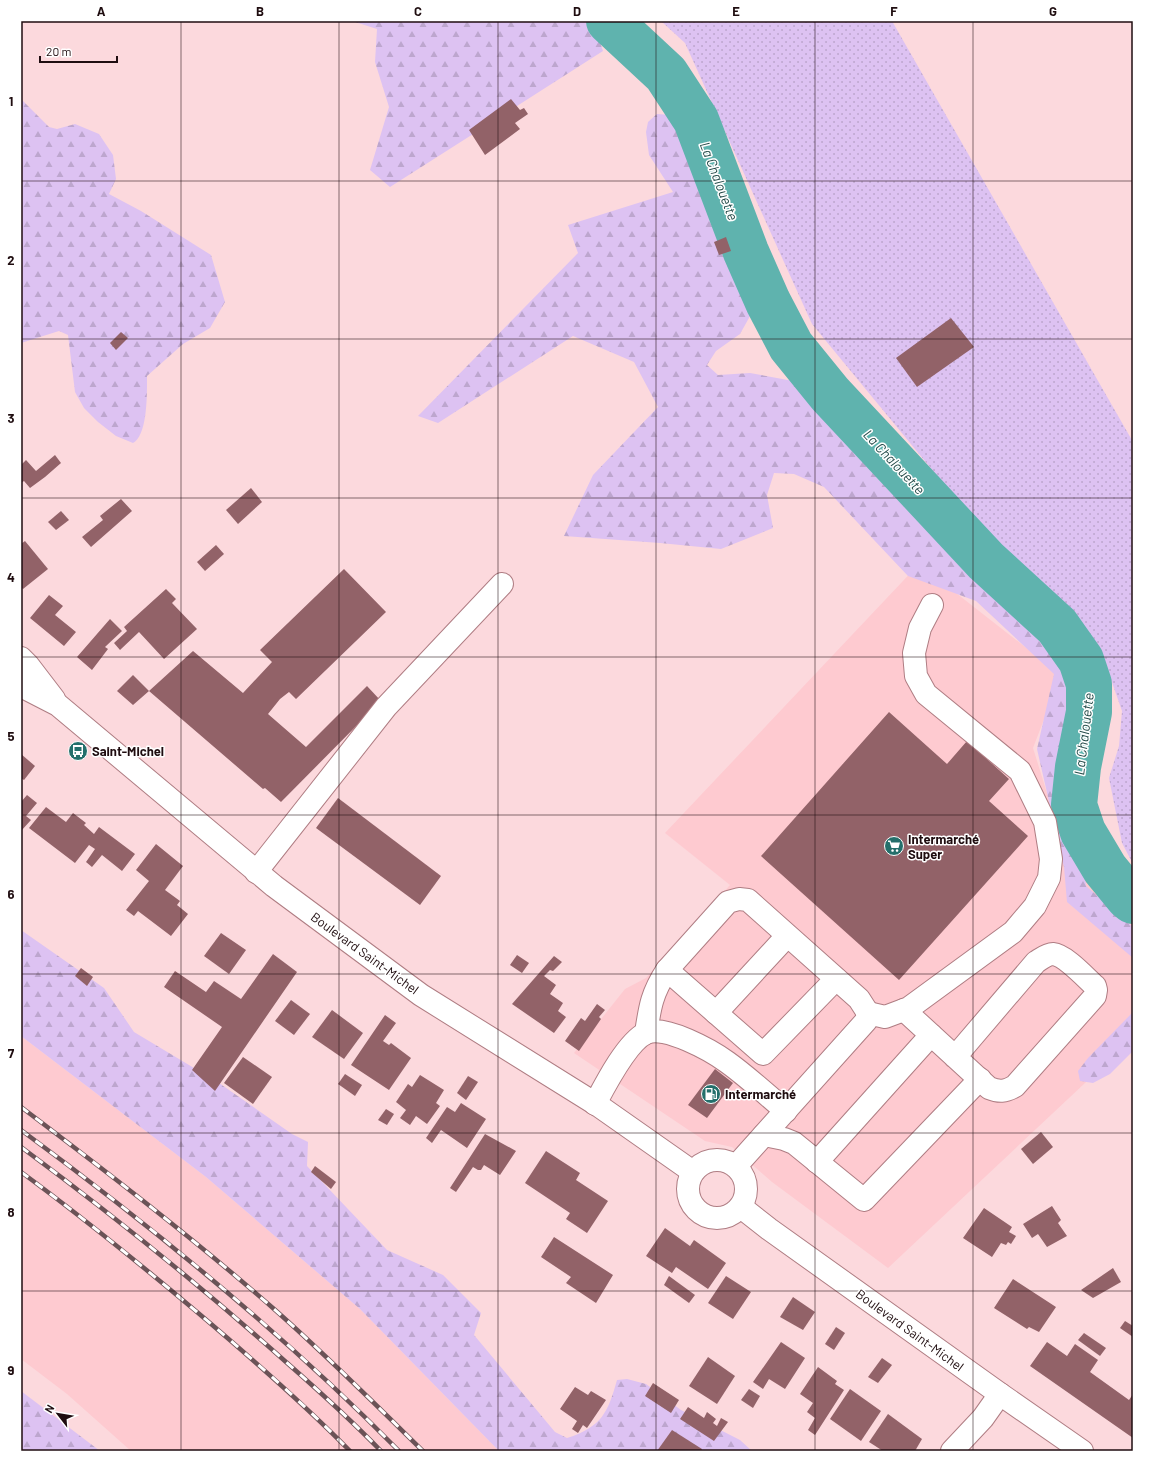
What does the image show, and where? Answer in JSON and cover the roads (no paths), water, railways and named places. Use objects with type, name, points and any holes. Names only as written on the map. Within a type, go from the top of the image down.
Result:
[{"type":"main road","points":[[256,872],[386,707],[502,584]]},
{"type":"main road","points":[[868,1013],[885,1017],[909,1008],[1013,932],[1035,906],[1049,878],[1051,859],[1045,822],[1020,771],[926,694],[916,676],[914,653],[918,634],[932,605]]},
{"type":"main road","name":"Boulevard Saint-Michel","points":[[21,658],[58,705]]},
{"type":"main road","name":"Boulevard Saint-Michel","points":[[21,686],[58,705],[256,872],[421,995],[595,1104],[693,1172]]},
{"type":"main road","points":[[646,1032],[651,1000],[667,970],[728,902],[739,899],[748,900],[859,999],[866,1007],[868,1013],[866,1021],[736,1166]]},
{"type":"main road","points":[[716,1012],[787,936]]},
{"type":"main road","points":[[904,1010],[955,1057],[980,1079],[989,1088],[998,1091],[1007,1091],[1015,1086],[1095,996],[1095,986],[1061,956],[1052,954],[1047,955],[1036,962],[955,1057]]},
{"type":"main road","points":[[667,970],[763,1054],[836,979]]},
{"type":"main road","points":[[595,1104],[630,1046],[646,1032],[659,1030],[682,1037],[726,1062],[786,1111]]},
{"type":"main road","points":[[818,1162],[931,1035]]},
{"type":"main road","points":[[764,1135],[784,1139],[794,1143],[864,1200],[980,1079]]},
{"type":"main road","points":[[719,1159],[728,1161],[736,1166],[741,1172],[746,1185],[746,1193],[741,1207],[734,1213],[725,1217],[716,1218],[699,1212],[690,1202],[687,1188],[688,1180],[697,1166],[710,1160],[719,1159]]},
{"type":"main road","name":"Boulevard Saint-Michel","points":[[741,1207],[769,1230],[1082,1451]]},
{"type":"main road","points":[[952,1451],[983,1418],[1000,1394]]},
{"type":"waterway","name":"La Chalouette","points":[[609,21],[666,74],[696,120],[746,252],[768,302],[791,346],[830,394],[986,561],[1057,626],[1081,660],[1089,684],[1089,712],[1078,767],[1074,805],[1083,832],[1105,869],[1133,901]]},
{"type":"railway","points":[[21,1107],[149,1206],[274,1309],[312,1343],[423,1451]]},
{"type":"railway","points":[[21,1130],[120,1205],[216,1283],[310,1365],[399,1451]]},
{"type":"railway","points":[[21,1147],[123,1225],[222,1306],[323,1395],[381,1451]]},
{"type":"railway","points":[[21,1172],[110,1240],[236,1345],[350,1451]]},
{"type":"place","name":"Saint-Michel","points":[[78,751]]},
{"type":"place","name":"Intermarché Super","points":[[894,846]]},
{"type":"place","name":"Intermarché","points":[[711,1094]]}]
